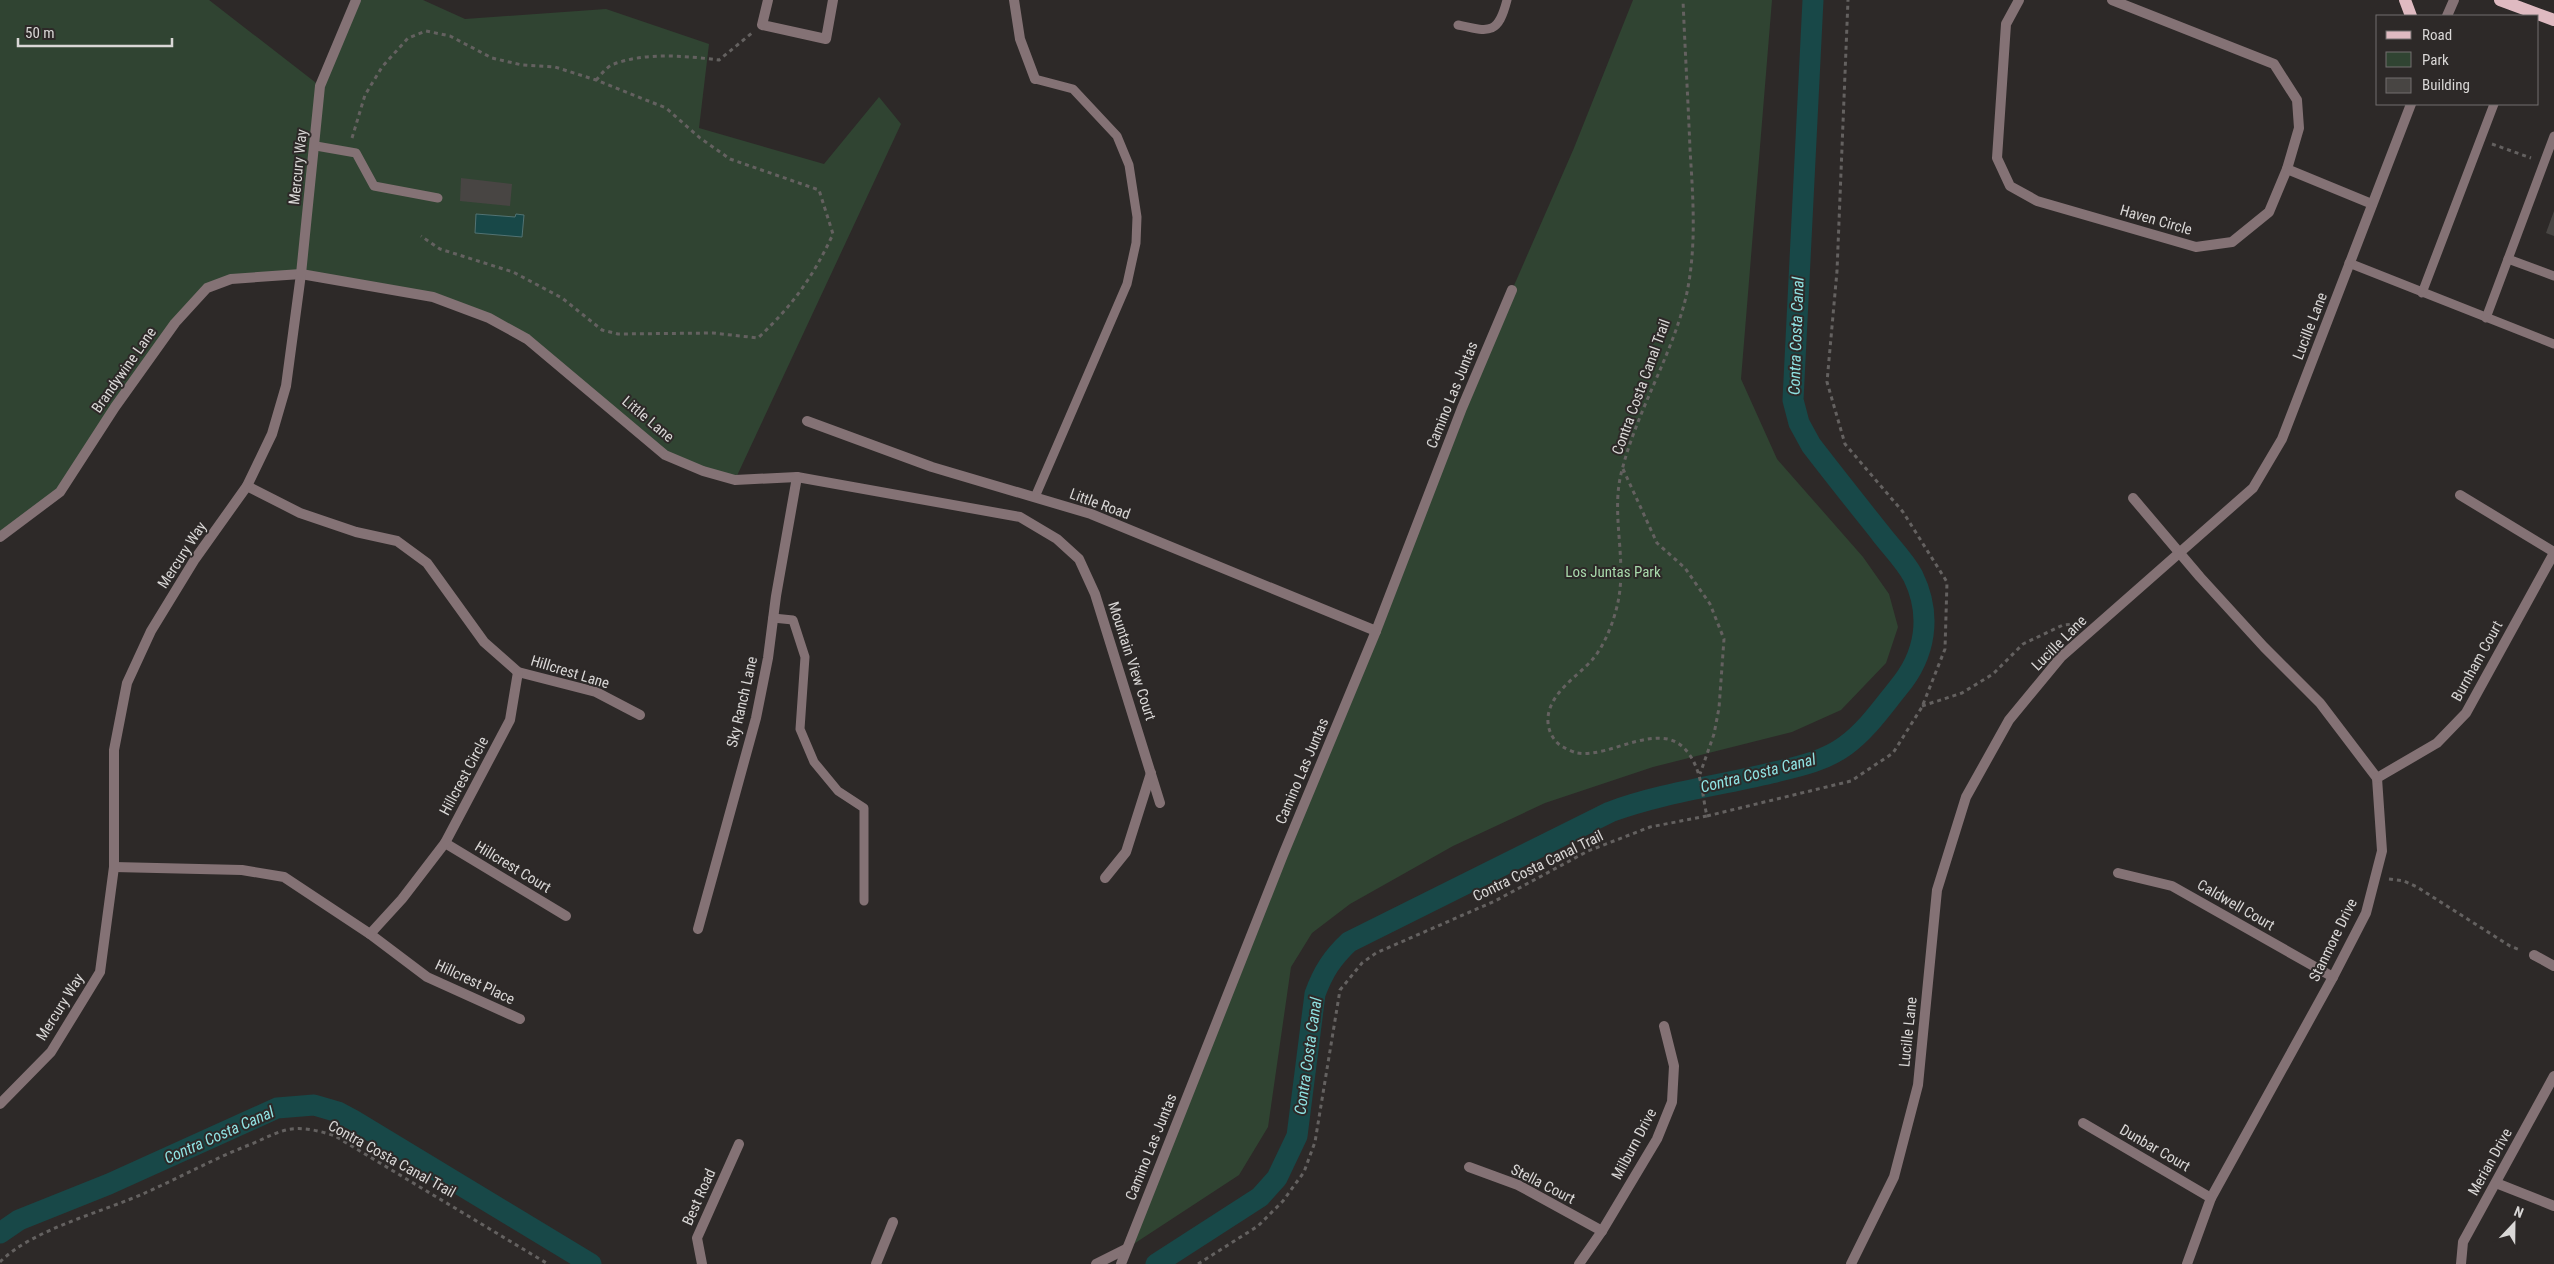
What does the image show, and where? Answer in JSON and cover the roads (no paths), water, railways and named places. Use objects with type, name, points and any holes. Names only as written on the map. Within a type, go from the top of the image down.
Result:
[{"type":"main road","points":[[2405,0],[2411,15]]},
{"type":"main road","points":[[2500,0],[2554,20]]},
{"type":"street","name":"Mercury Way","points":[[0,1104],[50,1052],[100,972],[114,867],[114,750],[127,683],[151,631],[195,559],[247,486],[272,434],[286,386],[316,146],[320,86],[356,0]]},
{"type":"street","points":[[768,0],[762,25],[826,39],[832,0]]},
{"type":"street","points":[[1014,0],[1020,39],[1035,79]]},
{"type":"street","name":"Haven Circle","points":[[2019,0],[2006,24],[1997,158],[2010,186],[2037,202],[2196,247],[2232,242],[2269,212],[2287,168],[2298,128],[2297,100],[2274,64],[2112,0]]},
{"type":"street","points":[[2447,15],[2454,0]]},
{"type":"street","name":"Lucille Lane","points":[[1851,1264],[1894,1177],[1918,1085],[1937,890],[1966,797],[2008,720],[2061,657],[2253,488],[2282,439],[2411,105]]},
{"type":"street","points":[[2287,168],[2372,204]]},
{"type":"street","name":"Little Lane","points":[[301,274],[434,297],[489,318],[535,344],[665,454],[703,470],[735,480],[797,477],[1020,517],[1057,539]]},
{"type":"street","name":"Brandywine Lane","points":[[0,537],[60,492],[115,407],[175,323],[207,288],[231,279],[301,274]]},
{"type":"street","name":"Camino Las Juntas","points":[[1121,1264],[1283,855],[1376,631],[1462,408],[1512,290]]},
{"type":"street","name":"Little Road","points":[[807,421],[932,466],[1091,514],[1376,631]]},
{"type":"street","name":"Sky Ranch Lane","points":[[698,929],[756,718],[768,658],[797,477]]},
{"type":"street","points":[[247,486],[300,513],[356,532],[397,541],[427,563],[484,642],[518,672]]},
{"type":"street","name":"Burnham Court","points":[[2377,778],[2437,743],[2466,713],[2554,553],[2460,495]]},
{"type":"street","points":[[2133,498],[2264,647],[2320,703],[2377,778]]},
{"type":"street","name":"Mountain View Court","points":[[1057,539],[1079,559],[1095,594],[1160,804]]},
{"type":"street","name":"Hillcrest Lane","points":[[518,672],[596,692],[640,715]]},
{"type":"street","name":"Hillcrest Circle","points":[[370,934],[402,899],[445,843],[510,720],[518,672]]},
{"type":"street","points":[[1105,878],[1126,852],[1151,772]]},
{"type":"street","name":"Stanmore Drive","points":[[2187,1264],[2212,1198],[2366,913],[2382,851],[2377,778]]},
{"type":"street","name":"Hillcrest Court","points":[[445,843],[566,916]]},
{"type":"street","points":[[114,867],[242,870],[284,877],[370,934]]},
{"type":"street","name":"Caldwell Court","points":[[2118,873],[2172,886],[2333,977]]},
{"type":"street","name":"Hillcrest Place","points":[[370,934],[427,977],[520,1019]]},
{"type":"street","points":[[2534,955],[2554,966]]},
{"type":"street","name":"Milburn Drive","points":[[1579,1264],[1602,1231],[1657,1139],[1672,1102],[1674,1066],[1664,1026]]},
{"type":"street","name":"Merian Drive","points":[[2461,1264],[2463,1242],[2554,1076]]},
{"type":"street","name":"Dunbar Court","points":[[2083,1123],[2212,1198]]},
{"type":"street","name":"Best Road","points":[[702,1264],[697,1238],[739,1144]]},
{"type":"street","name":"Stella Court","points":[[1469,1167],[1518,1185],[1602,1231]]},
{"type":"street","points":[[2496,1183],[2554,1206]]},
{"type":"street","points":[[876,1264],[893,1222]]},
{"type":"street","points":[[1096,1264],[1126,1249]]},
{"type":"lane","points":[[1458,25],[1484,31],[1495,28],[1502,19],[1507,0]]},
{"type":"lane","points":[[1034,497],[1127,284],[1136,243],[1137,218],[1129,164],[1117,136],[1073,89],[1035,79]]},
{"type":"lane","points":[[2422,292],[2494,105]]},
{"type":"lane","points":[[2486,318],[2554,136]]},
{"type":"lane","points":[[316,146],[356,153],[374,186],[438,198]]},
{"type":"lane","points":[[2508,259],[2554,276]]},
{"type":"lane","points":[[2350,263],[2554,344]]},
{"type":"lane","points":[[773,618],[792,620],[806,657],[800,729],[814,762],[838,791],[864,808],[864,901]]},
{"type":"water","points":[[476,214],[515,217],[516,214],[524,215],[522,237],[475,233]]},
{"type":"waterway","name":"Contra Costa Canal","points":[[1156,1264],[1260,1197],[1277,1178],[1297,1136],[1315,994],[1329,966],[1349,942],[1610,812],[1669,795],[1790,769],[1837,752],[1867,726],[1898,688],[1915,662],[1920,648],[1924,620],[1923,605],[1913,576],[1811,445],[1799,423],[1793,400],[1813,0]]},
{"type":"waterway","name":"Contra Costa Canal","points":[[0,1233],[19,1220],[109,1184],[277,1108],[314,1105],[338,1112],[353,1120],[591,1264]]},
{"type":"park label","name":"Los Juntas Park","points":[[1613,572]]}]
